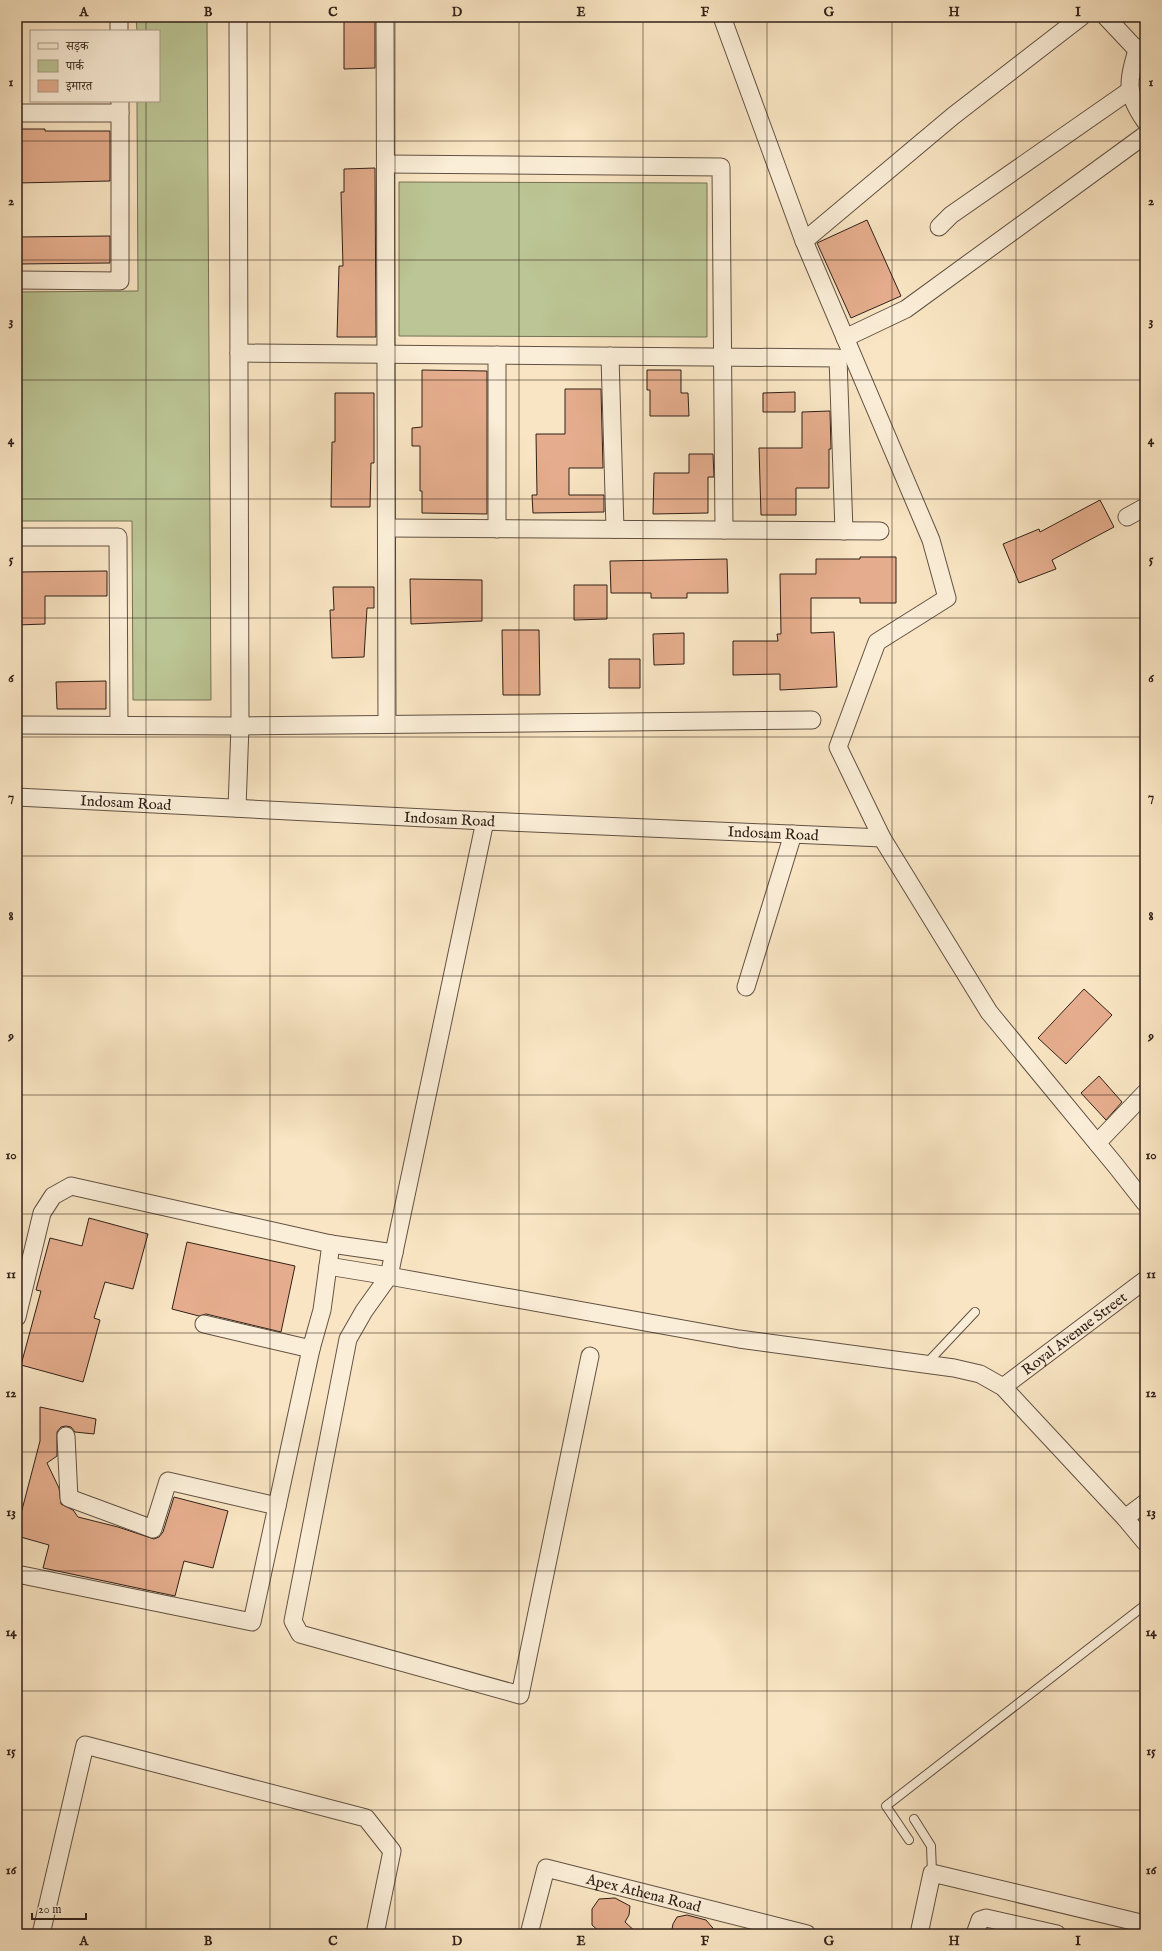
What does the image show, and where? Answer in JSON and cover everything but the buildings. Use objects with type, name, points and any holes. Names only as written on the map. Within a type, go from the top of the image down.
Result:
[{"type":"street","points":[[119,17],[119,30]]},
{"type":"street","points":[[237,808],[240,726],[238,17]]},
{"type":"street","points":[[385,17],[387,724]]},
{"type":"street","points":[[722,17],[804,241],[931,540],[947,598],[877,642],[838,747],[882,838],[989,1012],[1098,1142],[1145,1203]]},
{"type":"street","points":[[804,241],[953,116],[1082,17]]},
{"type":"street","points":[[1106,17],[1141,48],[1132,70],[1129,91],[1134,105],[1145,121]]},
{"type":"street","points":[[939,227],[951,215],[1129,91]]},
{"type":"street","points":[[17,113],[120,107],[120,281],[17,280]]},
{"type":"street","points":[[845,338],[906,309],[1145,135]]},
{"type":"street","points":[[386,164],[721,167],[724,530]]},
{"type":"street","points":[[240,353],[838,358],[844,531]]},
{"type":"street","points":[[497,355],[497,529]]},
{"type":"street","points":[[610,356],[615,529]]},
{"type":"street","points":[[1127,517],[1145,507]]},
{"type":"street","points":[[387,528],[880,531]]},
{"type":"street","points":[[17,537],[118,537],[119,725]]},
{"type":"street","points":[[17,725],[240,726],[812,720]]},
{"type":"street","name":"Indosam Road","points":[[17,797],[485,821],[882,838]]},
{"type":"street","points":[[485,821],[389,1276],[364,1311],[348,1338],[293,1621],[300,1634],[520,1694],[590,1356]]},
{"type":"street","points":[[746,987],[793,834]]},
{"type":"street","points":[[1098,1142],[1145,1093]]},
{"type":"street","points":[[17,1317],[42,1213],[53,1196],[71,1186],[331,1244],[394,1253]]},
{"type":"street","points":[[17,1574],[252,1622],[311,1349],[322,1310],[331,1244]]},
{"type":"street","points":[[328,1266],[739,1339],[926,1364],[980,1374],[1003,1387],[1125,1518],[1145,1542]]},
{"type":"street","name":"Royal Avenue Street","points":[[1003,1387],[1145,1280]]},
{"type":"street","points":[[204,1324],[311,1349]]},
{"type":"street","points":[[66,1436],[69,1498],[153,1529],[168,1481],[277,1506]]},
{"type":"street","points":[[1125,1518],[1145,1503]]},
{"type":"street","points":[[41,1934],[85,1746],[366,1818],[392,1851],[375,1934]]},
{"type":"street","name":"Apex Athena Road","points":[[529,1934],[546,1868],[807,1934]]},
{"type":"street","points":[[919,1934],[932,1873],[1145,1924]]},
{"type":"street","points":[[975,1934],[980,1920],[986,1918],[1057,1934]]},
{"type":"lane","points":[[926,1364],[974,1312]]},
{"type":"lane","points":[[909,1840],[886,1806],[1145,1606]]},
{"type":"lane","points":[[914,1819],[931,1846],[932,1873]]},
{"type":"green space","points":[[136,17],[207,17],[211,700],[133,700],[132,521],[17,521],[17,292],[138,291],[137,102],[160,102],[160,30],[137,30]]},
{"type":"green space","points":[[399,182],[707,183],[707,337],[399,336]]}]
